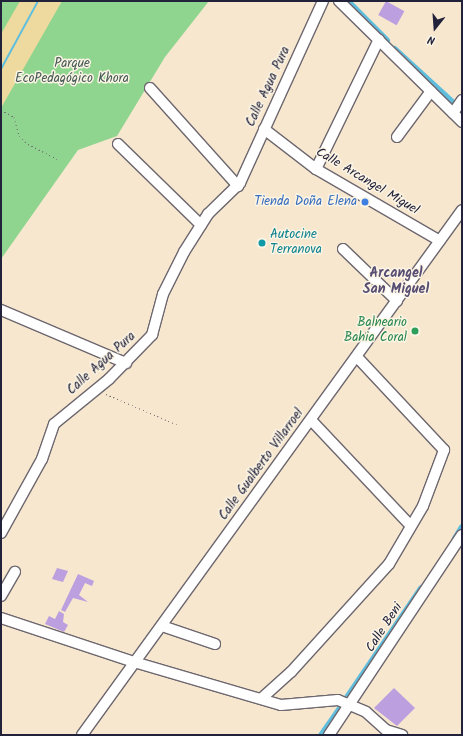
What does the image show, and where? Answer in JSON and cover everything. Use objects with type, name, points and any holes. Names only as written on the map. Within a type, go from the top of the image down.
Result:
[{"type":"street","name":"Calle Agua Pura","points":[[1,533],[42,459],[54,424],[96,390],[152,335],[163,294],[201,225],[238,186],[323,1]]},
{"type":"street","points":[[339,1],[462,122]]},
{"type":"street","points":[[316,169],[379,39]]},
{"type":"street","points":[[150,88],[238,186]]},
{"type":"street","points":[[397,137],[431,91]]},
{"type":"street","points":[[454,113],[462,100]]},
{"type":"street","name":"Calle Arcangel Miguel","points":[[264,129],[316,169],[440,241]]},
{"type":"street","points":[[118,144],[201,225]]},
{"type":"street","name":"Calle Gualberto Villarroel","points":[[82,735],[462,210]]},
{"type":"street","points":[[343,249],[397,300]]},
{"type":"street","points":[[1,310],[126,362]]},
{"type":"street","points":[[262,698],[291,672],[389,564],[410,525],[423,506],[444,450],[357,357]]},
{"type":"street","points":[[311,420],[410,525]]},
{"type":"street","name":"Calle Beni","points":[[329,735],[462,535]]},
{"type":"street","points":[[1,596],[15,572]]},
{"type":"street","points":[[1,618],[134,662],[262,698],[281,705],[317,699],[350,704],[386,730],[402,735]]},
{"type":"street","points":[[162,626],[215,644]]},
{"type":"path","points":[[1,4],[4,1]]},
{"type":"path","points":[[1,110],[14,117],[19,136],[28,144],[57,159]]},
{"type":"path","points":[[96,390],[178,425]]},
{"type":"green space","name":"Parque EcoPedagógico Khora","points":[[1,1],[209,1],[165,57],[117,136],[78,150],[1,259]]},
{"type":"sand","points":[[20,1],[62,1],[1,108],[1,34]]},
{"type":"building","points":[[386,1],[404,11],[397,25],[378,15]]},
{"type":"building","points":[[57,568],[68,571],[63,582],[52,579]]},
{"type":"building","points":[[78,574],[94,581],[92,586],[85,583],[79,595],[88,602],[73,598],[65,612],[61,610]]},
{"type":"building","points":[[59,611],[64,614],[63,622],[68,625],[64,632],[45,624],[49,616],[55,619]]},
{"type":"building","points":[[394,688],[415,708],[397,726],[374,708]]},
{"type":"waterway","points":[[1,69],[38,1]]},
{"type":"waterway","points":[[347,1],[386,40]]},
{"type":"waterway","points":[[394,49],[453,103]]},
{"type":"waterway","points":[[455,538],[462,527]]},
{"type":"waterway","points":[[347,697],[421,588]]},
{"type":"waterway","points":[[321,735],[341,706]]},
{"type":"place","name":"Tienda Doña Elena","points":[[365,202]]},
{"type":"place","name":"Autocine Terranova","points":[[262,243]]},
{"type":"place","name":"Balneario Bahia Coral","points":[[415,331]]},
{"type":"district","name":"Arcangel San Miguel","points":[[396,282]]}]
